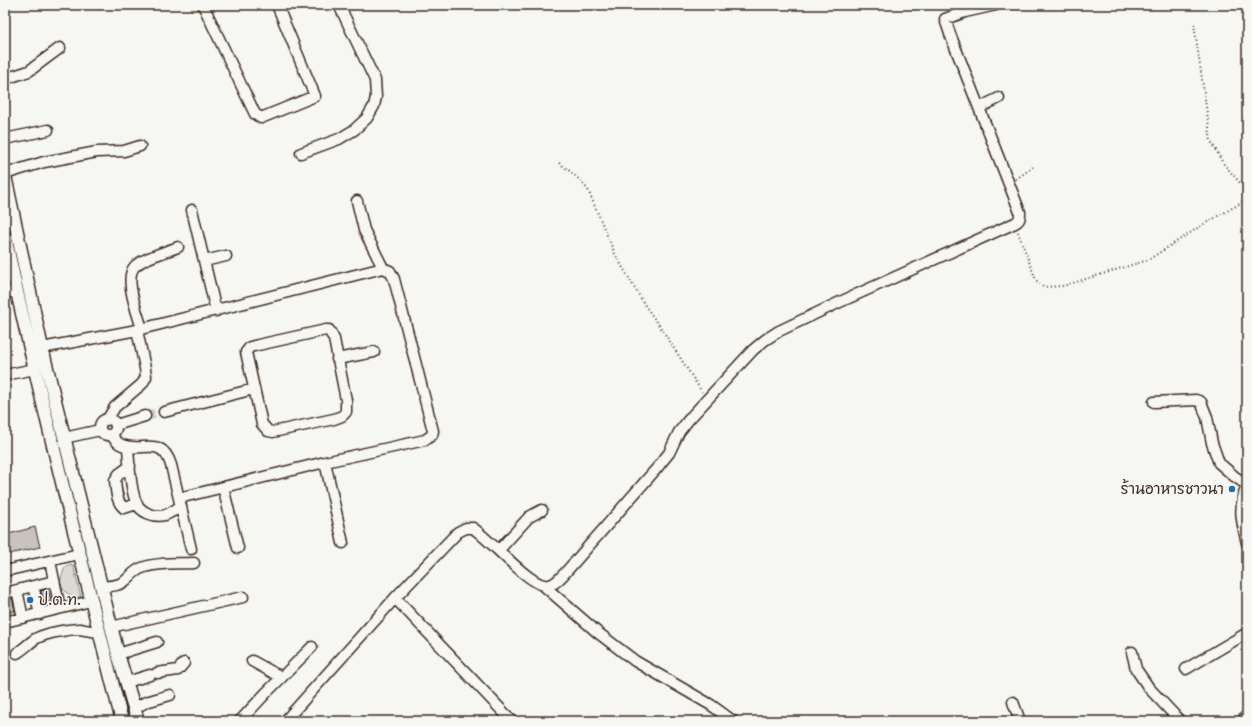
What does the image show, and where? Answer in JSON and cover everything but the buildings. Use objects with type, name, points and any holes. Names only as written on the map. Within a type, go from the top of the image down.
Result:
[{"type":"main road","points":[[5,175],[42,348],[111,627],[138,721]]},
{"type":"main road","points":[[5,237],[11,292],[34,369],[79,554],[122,721]]},
{"type":"street","points":[[203,5],[255,114],[261,118],[315,96],[277,5]]},
{"type":"street","points":[[302,153],[340,139],[354,130],[367,118],[374,106],[376,97],[375,80],[339,5]]},
{"type":"street","points":[[543,585],[549,585],[559,580],[640,489],[669,453],[679,432],[753,350],[765,340],[779,331],[840,302],[1015,224],[1019,220],[1020,212],[945,19],[965,12],[996,5]]},
{"type":"street","points":[[5,79],[29,71],[60,48]]},
{"type":"street","points":[[979,108],[999,98]]},
{"type":"street","points":[[5,139],[48,130]]},
{"type":"street","points":[[5,175],[51,160],[97,152],[124,151],[140,146]]},
{"type":"street","points":[[357,201],[364,230],[383,268]]},
{"type":"street","points":[[192,210],[216,311]]},
{"type":"street","points":[[100,430],[101,423],[106,420],[119,403],[142,384],[146,377],[140,329],[130,279],[132,271],[146,259],[178,247]]},
{"type":"street","points":[[204,261],[226,256]]},
{"type":"street","points":[[42,348],[140,329],[383,268],[390,271],[394,279],[434,431],[432,435],[425,440],[325,462],[223,487],[180,502],[163,515],[143,511],[135,501],[128,446]]},
{"type":"street","points":[[329,330],[332,333],[338,359],[347,407],[346,412],[342,416],[338,417],[273,432],[268,431],[262,424],[246,352],[250,348],[329,330]]},
{"type":"street","points":[[338,359],[374,352]]},
{"type":"street","points":[[5,375],[34,369]]},
{"type":"street","points":[[164,412],[254,389]]},
{"type":"street","points":[[1154,402],[1196,400],[1201,402],[1207,416],[1212,443],[1219,463],[1247,485],[1242,499],[1241,516],[1247,543]]},
{"type":"street","points":[[116,425],[145,416]]},
{"type":"street","points":[[106,420],[110,420],[116,425]]},
{"type":"street","points":[[111,435],[114,432],[116,425]]},
{"type":"street","points":[[64,438],[100,430]]},
{"type":"street","points":[[100,430],[105,435],[111,435],[119,444],[128,446],[152,446],[165,452],[168,457],[191,549]]},
{"type":"street","points":[[325,462],[343,543]]},
{"type":"street","points":[[130,466],[119,474],[115,480],[118,499],[121,507],[124,508],[137,504]]},
{"type":"street","points":[[223,487],[238,548]]},
{"type":"street","points":[[499,550],[530,517],[542,510]]},
{"type":"street","points":[[285,721],[395,598],[449,541],[458,532],[466,528],[473,528],[525,574],[543,585],[597,632],[635,661],[711,705],[733,721]]},
{"type":"street","points":[[5,571],[79,554]]},
{"type":"street","points":[[50,560],[60,608]]},
{"type":"street","points":[[101,587],[120,584],[133,573],[143,568],[164,564],[194,563]]},
{"type":"street","points":[[5,593],[54,581]]},
{"type":"street","points":[[33,586],[40,614]]},
{"type":"street","points":[[17,590],[24,618]]},
{"type":"street","points":[[111,627],[243,597]]},
{"type":"street","points":[[395,598],[506,719]]},
{"type":"street","points":[[5,621],[24,618],[91,601]]},
{"type":"street","points":[[17,652],[27,647],[34,640],[46,635],[81,629],[91,632],[99,631]]},
{"type":"street","points":[[1186,669],[1247,633]]},
{"type":"street","points":[[118,654],[157,642]]},
{"type":"street","points":[[240,721],[281,677],[312,647]]},
{"type":"street","points":[[1132,652],[1136,670],[1180,721]]},
{"type":"street","points":[[252,661],[281,677]]},
{"type":"street","points":[[127,682],[153,674],[178,670],[184,663]]},
{"type":"street","points":[[135,708],[146,702],[170,695]]},
{"type":"street","points":[[1013,702],[1020,721]]},
{"type":"street","points":[[1242,721],[1247,715]]},
{"type":"path","points":[[1015,224],[1036,280],[1043,287],[1063,286],[1148,260],[1204,224],[1243,202],[1247,191],[1224,163],[1211,141],[1194,24]]},
{"type":"path","points":[[559,163],[576,176],[588,190],[615,254],[644,304],[663,330],[707,400]]},
{"type":"path","points":[[1009,187],[1021,175],[1033,167]]},
{"type":"shaded area","points":[[73,565],[81,597],[73,598],[64,591],[60,582],[65,567]]},
{"type":"tunnel","points":[[145,416],[164,412]]},
{"type":"place","name":"ร้านอาหารชาวนา","points":[[1232,489]]},
{"type":"place","name":"ป.ต.ท.","points":[[30,600]]}]
